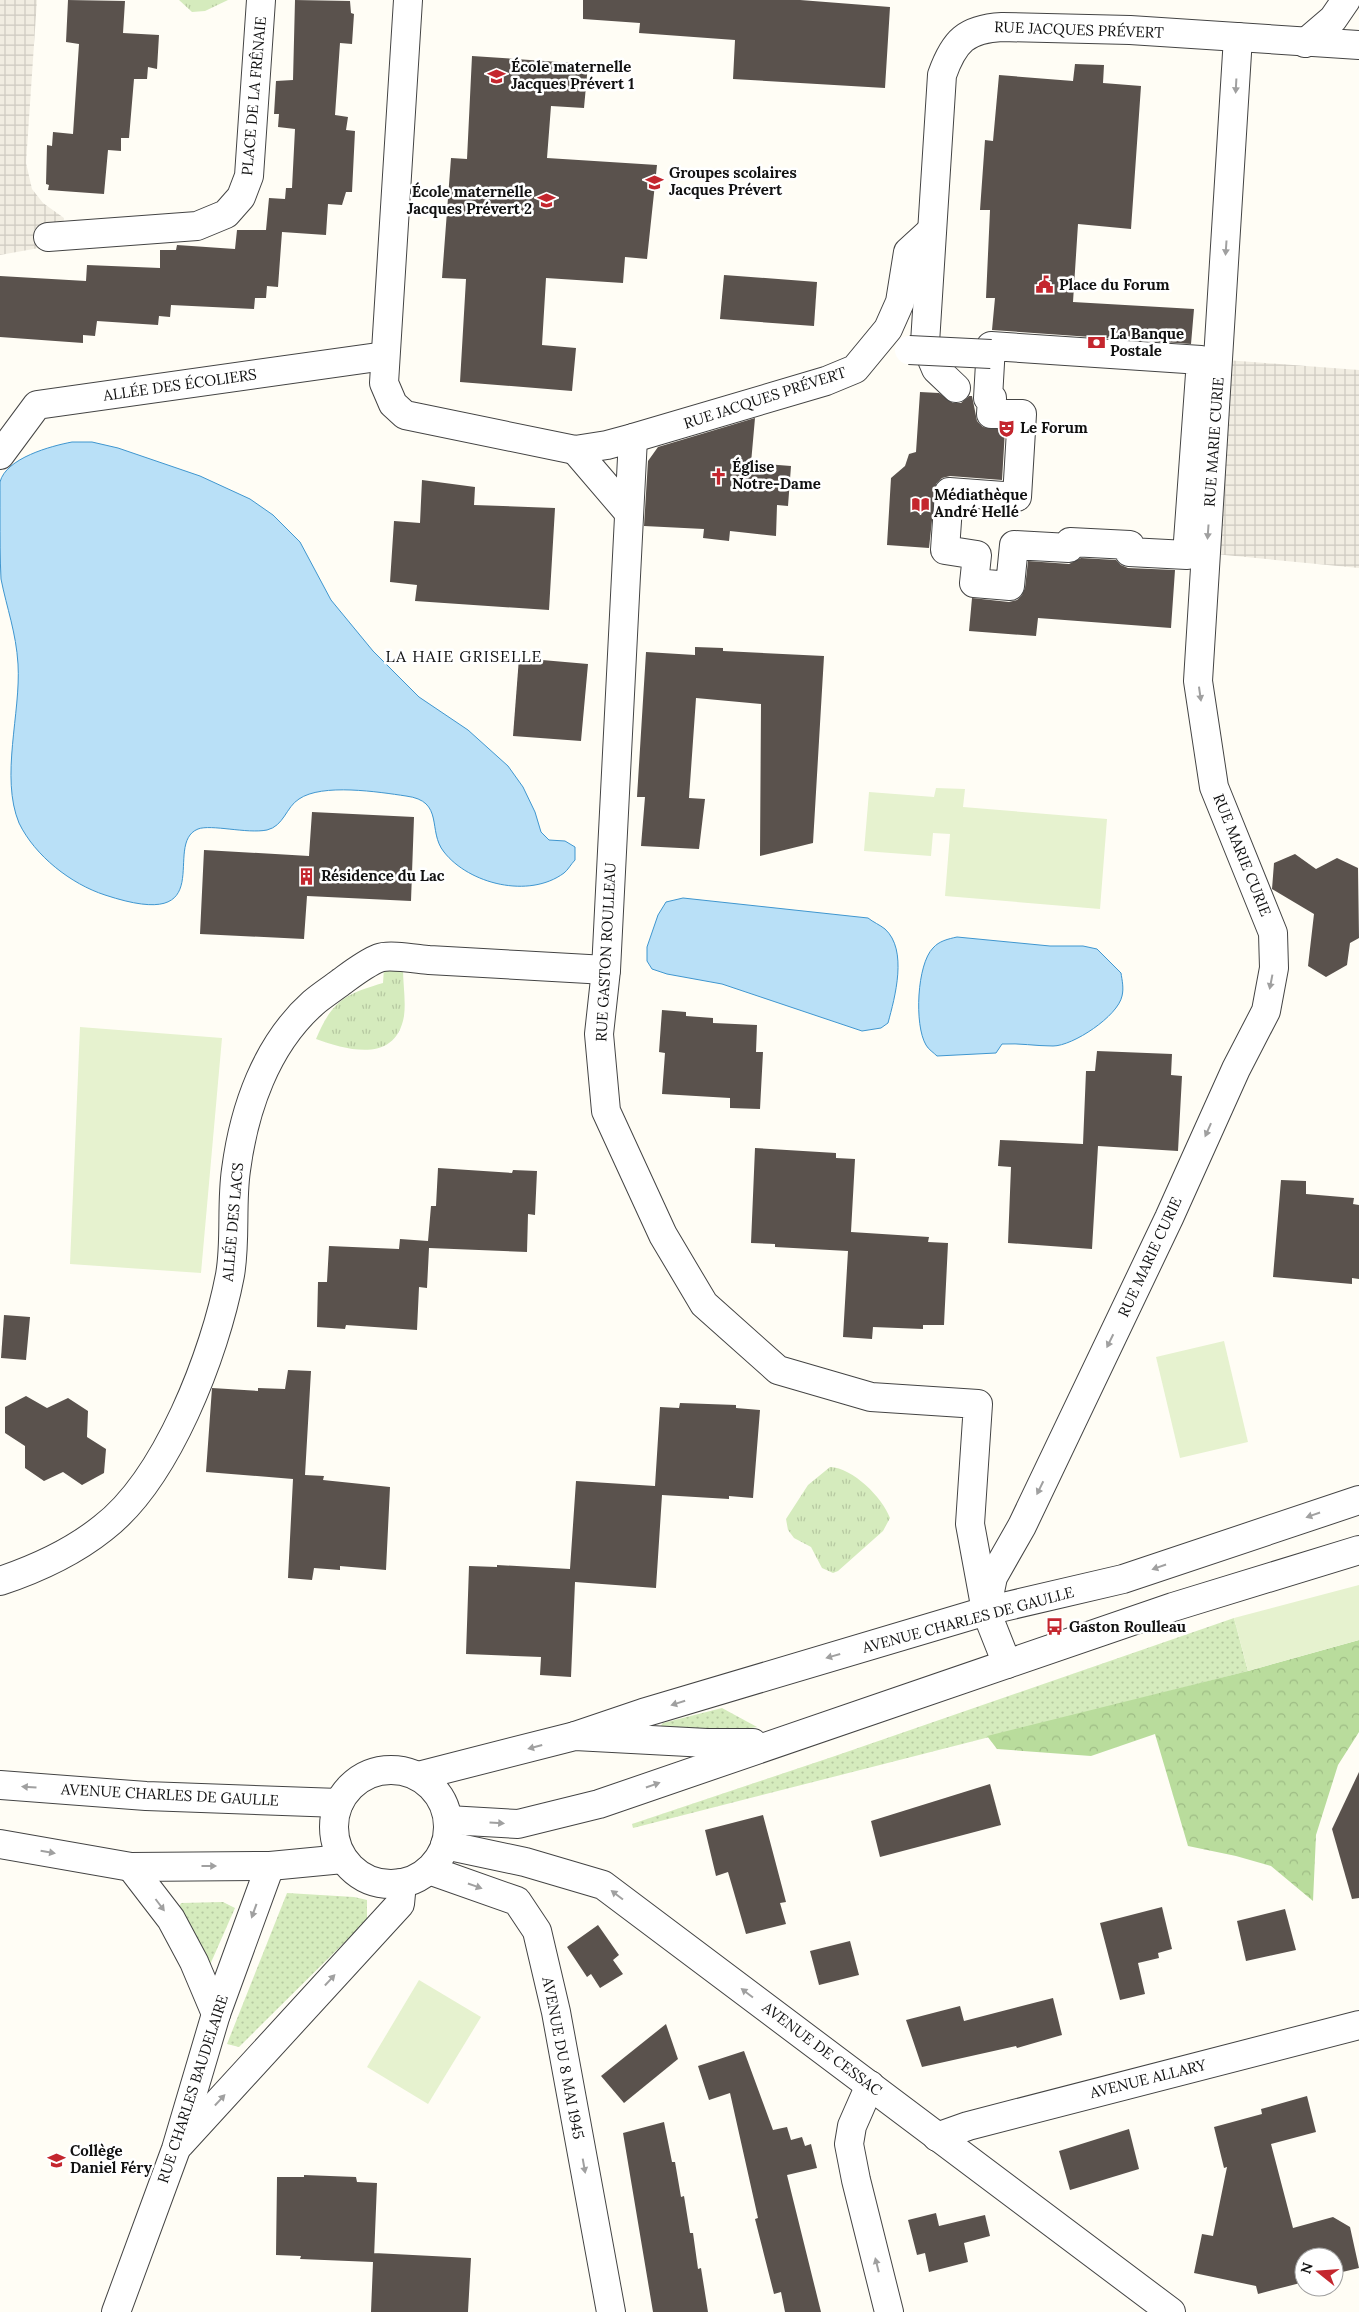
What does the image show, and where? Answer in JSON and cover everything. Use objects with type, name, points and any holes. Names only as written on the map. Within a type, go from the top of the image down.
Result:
[{"type":"street","name":"PLACE DE LA FRÊNAIE","points":[[48,237],[197,226],[226,214],[241,197],[249,176],[261,0]]},
{"type":"street","points":[[408,0],[384,383],[394,404],[405,415],[575,450],[607,445],[633,438]]},
{"type":"street","points":[[1305,43],[1333,19],[1346,0]]},
{"type":"street","name":"RUE JACQUES PRÉVERT","points":[[956,388],[936,369],[925,343],[942,75],[948,59],[959,40],[981,28],[1002,27],[1130,30],[1305,43],[1359,45]]},
{"type":"street","name":"RUE MARIE CURIE","points":[[986,1611],[993,1577],[1022,1526],[1169,1218],[1236,1069],[1266,1011],[1274,968],[1273,933],[1214,787],[1198,681],[1208,375],[1238,37]]},
{"type":"street","name":"RUE JACQUES PRÉVERT","points":[[633,438],[826,381],[854,368],[888,328],[900,302],[908,252],[932,230]]},
{"type":"street","points":[[909,350],[991,354],[1208,375],[1187,555],[1129,552],[1130,545],[1070,542],[1069,548],[1014,545],[1010,586],[974,583],[977,556],[945,550],[949,492],[1017,497],[1022,414],[991,414],[992,398],[988,398],[991,354]]},
{"type":"street","name":"ALLÉE DES ÉCOLIERS","points":[[0,455],[37,405],[386,356]]},
{"type":"street","name":"RUE GASTON ROULLEAU","points":[[633,438],[606,970],[599,1034],[606,1111],[663,1235],[704,1304],[778,1370],[872,1397],[978,1404],[970,1524],[986,1611]]},
{"type":"street","points":[[575,450],[629,513]]},
{"type":"street","name":"ALLÉE DES LACS","points":[[0,1581],[25,1573],[57,1557],[103,1528],[134,1498],[164,1453],[194,1390],[222,1310],[230,1272],[235,1170],[245,1122],[260,1078],[275,1050],[312,1004],[381,957],[606,970]]},
{"type":"street","name":"AVENUE CHARLES DE GAULLE","points":[[418,1776],[575,1736],[643,1713],[986,1611],[1123,1579],[1359,1500]]},
{"type":"street","name":"AVENUE CHARLES DE GAULLE","points":[[446,1832],[518,1824],[599,1804],[1173,1607],[1359,1550]]},
{"type":"street","points":[[986,1611],[1007,1664]]},
{"type":"street","name":"AVENUE CHARLES DE GAULLE","points":[[575,1736],[707,1743],[775,1743]]},
{"type":"street","points":[[383,1770],[401,1770],[418,1776],[433,1787],[443,1802],[446,1832],[441,1855],[429,1870],[412,1881],[393,1885],[374,1882],[357,1873],[343,1859],[335,1841],[334,1822],[339,1803],[351,1786],[365,1776],[383,1770]]},
{"type":"street","name":"AVENUE CHARLES DE GAULLE","points":[[0,1785],[146,1796],[339,1803]]},
{"type":"street","name":"AVENUE DE CESSAC","points":[[446,1832],[525,1862],[603,1885],[1170,2312]]},
{"type":"street","points":[[0,1844],[131,1866],[270,1866],[343,1859]]},
{"type":"street","points":[[131,1866],[171,1919],[194,1962],[216,2014]]},
{"type":"street","name":"RUE CHARLES BAUDELAIRE","points":[[116,2312],[176,2149],[216,2014],[270,1866]]},
{"type":"street","name":"AVENUE DU 8 MAI 1945","points":[[429,1870],[517,1901],[537,1931],[556,2012],[611,2312]]},
{"type":"street","points":[[176,2149],[400,1904],[402,1883]]},
{"type":"street","name":"AVENUE ALLARY","points":[[938,2137],[968,2126],[1359,2025]]},
{"type":"street","points":[[870,2085],[852,2126],[849,2144],[856,2180],[889,2312]]},
{"type":"green space","points":[[179,0],[228,0],[205,11],[192,12]]},
{"type":"green space","points":[[936,788],[965,789],[963,807],[1107,819],[1100,909],[945,896],[950,834],[933,833],[931,856],[864,851],[869,792],[934,797]]},
{"type":"green space","points":[[384,968],[403,969],[404,1016],[399,1031],[392,1041],[381,1047],[369,1050],[343,1047],[316,1039],[328,1016],[341,1001],[359,991],[383,983]]},
{"type":"green space","points":[[80,1027],[222,1038],[201,1273],[70,1264]]},
{"type":"green space","points":[[1224,1341],[1248,1442],[1180,1458],[1156,1357]]},
{"type":"green space","points":[[830,1467],[848,1472],[866,1485],[880,1501],[890,1518],[883,1531],[838,1571],[833,1573],[822,1568],[811,1547],[794,1538],[788,1530],[786,1519],[808,1485]]},
{"type":"green space","points":[[1359,1585],[1359,1640],[1248,1671],[1234,1618]]},
{"type":"green space","points":[[1234,1618],[1248,1671],[633,1828],[632,1824]]},
{"type":"green space","points":[[1359,1640],[1359,1732],[1338,1765],[1316,1835],[1313,1901],[1271,1866],[1236,1856],[1188,1846],[1155,1734],[1091,1756],[997,1749],[987,1736],[1248,1671]]},
{"type":"green space","points":[[722,1708],[757,1727],[711,1735],[656,1731],[663,1723]]},
{"type":"green space","points":[[287,1893],[354,1897],[367,1900],[367,1920],[239,2047],[227,2044]]},
{"type":"green space","points":[[223,1902],[235,1908],[209,1967],[177,1912],[181,1903]]},
{"type":"green space","points":[[419,1980],[481,2017],[428,2104],[367,2067]]},
{"type":"shaded area","points":[[0,0],[37,0],[26,163],[32,189],[43,203],[64,218],[61,244],[0,255]]},
{"type":"shaded area","points":[[1226,360],[1359,370],[1359,568],[1214,554]]},
{"type":"water","points":[[72,442],[92,442],[118,448],[200,476],[250,499],[273,515],[300,542],[331,600],[373,651],[419,697],[468,730],[508,766],[523,787],[535,812],[541,832],[549,840],[565,841],[575,847],[575,860],[567,870],[550,881],[534,885],[517,886],[484,880],[455,863],[444,852],[436,835],[431,810],[426,804],[418,799],[406,796],[351,790],[322,791],[309,794],[295,802],[277,825],[267,830],[198,829],[188,838],[184,851],[182,882],[177,895],[164,903],[141,904],[105,895],[79,884],[55,867],[34,847],[19,823],[11,786],[18,664],[13,631],[1,579],[0,482],[11,466],[30,454]]},
{"type":"water","points":[[683,898],[868,918],[885,929],[892,938],[896,949],[898,974],[888,1023],[881,1028],[862,1031],[722,984],[667,974],[652,969],[647,961],[647,947],[658,915],[666,902]]},
{"type":"water","points":[[957,937],[1050,946],[1083,946],[1097,949],[1121,973],[1123,987],[1119,1004],[1104,1021],[1083,1035],[1062,1045],[1002,1044],[996,1053],[937,1056],[927,1046],[922,1036],[920,1024],[919,995],[923,967],[935,946]]},
{"type":"building","points":[[68,0],[125,1],[123,33],[159,35],[157,69],[148,67],[147,79],[134,79],[129,138],[121,138],[121,151],[108,150],[104,194],[48,190],[49,185],[46,184],[47,145],[52,146],[53,132],[73,134],[79,44],[66,42]]},
{"type":"building","points":[[295,0],[350,1],[351,13],[354,14],[352,44],[340,43],[335,115],[348,117],[346,130],[355,131],[352,192],[346,192],[342,205],[328,204],[326,235],[282,232],[278,287],[267,286],[266,298],[255,298],[254,309],[171,305],[170,317],[159,316],[158,325],[97,321],[95,336],[83,335],[83,343],[0,337],[0,276],[86,281],[87,265],[160,268],[160,250],[176,250],[177,245],[235,249],[237,230],[266,230],[269,198],[285,199],[286,188],[292,188],[295,129],[278,127],[279,114],[274,114],[276,81],[293,80]]},
{"type":"building","points":[[583,0],[800,0],[890,7],[885,88],[733,79],[735,40],[639,33],[640,23],[583,19]]},
{"type":"building","points":[[472,56],[588,64],[584,108],[551,106],[547,158],[657,165],[647,259],[625,257],[623,283],[546,278],[542,345],[576,348],[572,391],[460,382],[466,279],[442,278],[451,158],[467,159]]},
{"type":"building","points":[[1075,64],[1104,65],[1103,83],[1141,86],[1131,229],[1078,224],[1073,302],[1194,309],[1191,344],[992,330],[995,298],[986,298],[990,210],[980,210],[985,140],[993,141],[999,75],[1073,81]]},
{"type":"building","points":[[724,275],[817,282],[814,326],[720,319]]},
{"type":"building","points":[[920,392],[939,393],[953,403],[961,403],[969,396],[972,396],[977,421],[983,427],[1005,430],[1002,480],[950,476],[942,478],[936,484],[929,548],[887,545],[891,478],[905,466],[909,454],[916,452]]},
{"type":"building","name":"Église Notre-Dame","points":[[755,418],[751,463],[791,466],[788,506],[777,505],[776,536],[730,531],[729,541],[703,538],[704,529],[644,526],[648,461],[658,447]]},
{"type":"building","points":[[422,480],[475,487],[474,505],[555,508],[549,610],[415,601],[417,585],[390,582],[394,521],[420,523]]},
{"type":"building","points":[[1081,558],[1116,560],[1128,568],[1175,570],[1171,628],[1038,618],[1036,636],[969,631],[972,598],[1009,602],[1017,600],[1025,588],[1028,561],[1069,564]]},
{"type":"building","points":[[695,647],[723,648],[723,651],[824,656],[813,843],[760,856],[761,704],[696,698],[689,798],[705,799],[699,849],[641,846],[645,797],[637,797],[646,652],[695,655]]},
{"type":"building","points":[[519,658],[588,664],[581,741],[513,736]]},
{"type":"building","name":"Résidence du Lac","points":[[312,812],[414,817],[411,901],[307,896],[304,939],[200,934],[204,850],[309,856]]},
{"type":"building","points":[[1295,854],[1316,869],[1337,858],[1358,868],[1359,938],[1350,943],[1347,965],[1326,977],[1308,966],[1314,914],[1272,889],[1274,863]]},
{"type":"building","points":[[662,1010],[686,1012],[686,1016],[713,1018],[713,1023],[757,1025],[756,1052],[763,1052],[760,1109],[730,1108],[730,1098],[662,1094],[665,1053],[659,1052]]},
{"type":"building","points":[[1097,1051],[1172,1054],[1171,1075],[1182,1076],[1178,1151],[1098,1146],[1092,1249],[1008,1243],[1011,1167],[998,1166],[1000,1140],[1083,1144],[1086,1071],[1095,1071]]},
{"type":"building","points":[[755,1148],[836,1153],[836,1158],[855,1159],[851,1232],[929,1237],[928,1242],[948,1243],[944,1325],[923,1325],[923,1329],[873,1327],[872,1339],[843,1337],[848,1251],[775,1247],[775,1244],[751,1243]]},
{"type":"building","points":[[438,1168],[512,1173],[513,1170],[537,1171],[535,1215],[528,1214],[527,1252],[429,1248],[427,1288],[419,1287],[417,1330],[346,1325],[345,1329],[317,1327],[318,1282],[327,1282],[329,1246],[399,1249],[400,1239],[428,1241],[431,1206],[436,1206]]},
{"type":"building","points":[[1281,1180],[1306,1181],[1306,1194],[1354,1198],[1353,1204],[1359,1205],[1359,1279],[1352,1278],[1352,1284],[1273,1277]]},
{"type":"building","points":[[4,1315],[30,1317],[26,1360],[1,1358]]},
{"type":"building","points":[[288,1370],[311,1371],[305,1475],[324,1476],[323,1480],[390,1487],[386,1570],[340,1566],[340,1570],[314,1568],[312,1580],[288,1578],[293,1479],[206,1472],[212,1388],[258,1391],[258,1388],[285,1389]]},
{"type":"building","points":[[26,1396],[47,1408],[68,1398],[88,1411],[87,1437],[106,1449],[104,1473],[82,1485],[63,1472],[44,1481],[25,1468],[25,1446],[5,1433],[5,1407]]},
{"type":"building","points":[[680,1403],[736,1405],[736,1408],[760,1410],[753,1498],[729,1496],[729,1499],[662,1495],[656,1588],[575,1582],[571,1677],[540,1675],[541,1657],[466,1654],[469,1566],[497,1567],[497,1565],[570,1569],[576,1481],[655,1486],[660,1407],[679,1408]]},
{"type":"building","points":[[1359,1772],[1359,1898],[1352,1899],[1332,1829]]},
{"type":"building","points":[[990,1784],[1001,1825],[880,1857],[871,1821]]},
{"type":"building","points":[[763,1815],[786,1902],[780,1903],[786,1924],[746,1934],[728,1872],[716,1876],[705,1830]]},
{"type":"building","points":[[1162,1907],[1172,1949],[1158,1953],[1159,1958],[1138,1963],[1145,1994],[1120,2000],[1100,1923]]},
{"type":"building","points":[[1285,1909],[1296,1950],[1246,1961],[1237,1921]]},
{"type":"building","points":[[598,1925],[619,1955],[613,1960],[623,1974],[600,1988],[591,1974],[587,1977],[567,1947]]},
{"type":"building","points":[[850,1941],[859,1975],[819,1985],[810,1951]]},
{"type":"building","points":[[1053,1998],[1062,2035],[1017,2048],[1016,2046],[922,2067],[906,2020],[960,2006],[964,2021]]},
{"type":"building","points":[[666,2024],[678,2059],[624,2103],[601,2076]]},
{"type":"building","points":[[744,2051],[773,2130],[787,2127],[791,2140],[802,2137],[805,2146],[811,2144],[817,2168],[787,2175],[821,2312],[785,2312],[781,2292],[774,2294],[755,2219],[758,2218],[730,2093],[709,2100],[698,2066]]},
{"type":"building","points":[[1307,2096],[1316,2132],[1271,2144],[1293,2228],[1333,2217],[1350,2227],[1359,2268],[1344,2272],[1344,2247],[1294,2247],[1294,2285],[1258,2294],[1256,2286],[1194,2273],[1202,2234],[1213,2236],[1227,2167],[1224,2168],[1214,2127],[1262,2114],[1261,2109]]},
{"type":"building","points":[[664,2122],[672,2162],[675,2162],[681,2197],[684,2196],[690,2233],[693,2233],[698,2269],[701,2268],[708,2312],[653,2312],[623,2133]]},
{"type":"building","points":[[1129,2129],[1139,2169],[1070,2190],[1059,2151]]},
{"type":"building","points":[[304,2175],[356,2177],[357,2182],[377,2183],[374,2253],[471,2258],[468,2312],[371,2312],[373,2262],[300,2259],[301,2256],[276,2255],[277,2177],[304,2177]]},
{"type":"building","points":[[936,2213],[939,2226],[985,2215],[990,2236],[964,2243],[968,2262],[929,2272],[925,2253],[917,2255],[908,2220]]},
{"type":"place","name":"École maternelle Jacques Prévert 1","points":[[497,76]]},
{"type":"place","name":"Groupes scolaires Jacques Prévert","points":[[655,182]]},
{"type":"place","name":"École maternelle Jacques Prévert 2","points":[[546,201]]},
{"type":"place","name":"Place du Forum","points":[[1045,285]]},
{"type":"place","name":"La Banque Postale","points":[[1096,343]]},
{"type":"place","name":"Le Forum","points":[[1006,428]]},
{"type":"place","name":"Église Notre-Dame","points":[[718,476]]},
{"type":"place","name":"Médiathèque André Hellé","points":[[920,504]]},
{"type":"place","name":"Résidence du Lac","points":[[307,876]]},
{"type":"place","name":"Gaston Roulleau","points":[[1055,1627]]},
{"type":"place","name":"Collège Daniel Féry","points":[[56,2160]]},
{"type":"district","name":"LA HAIE GRISELLE","points":[[464,656]]}]
